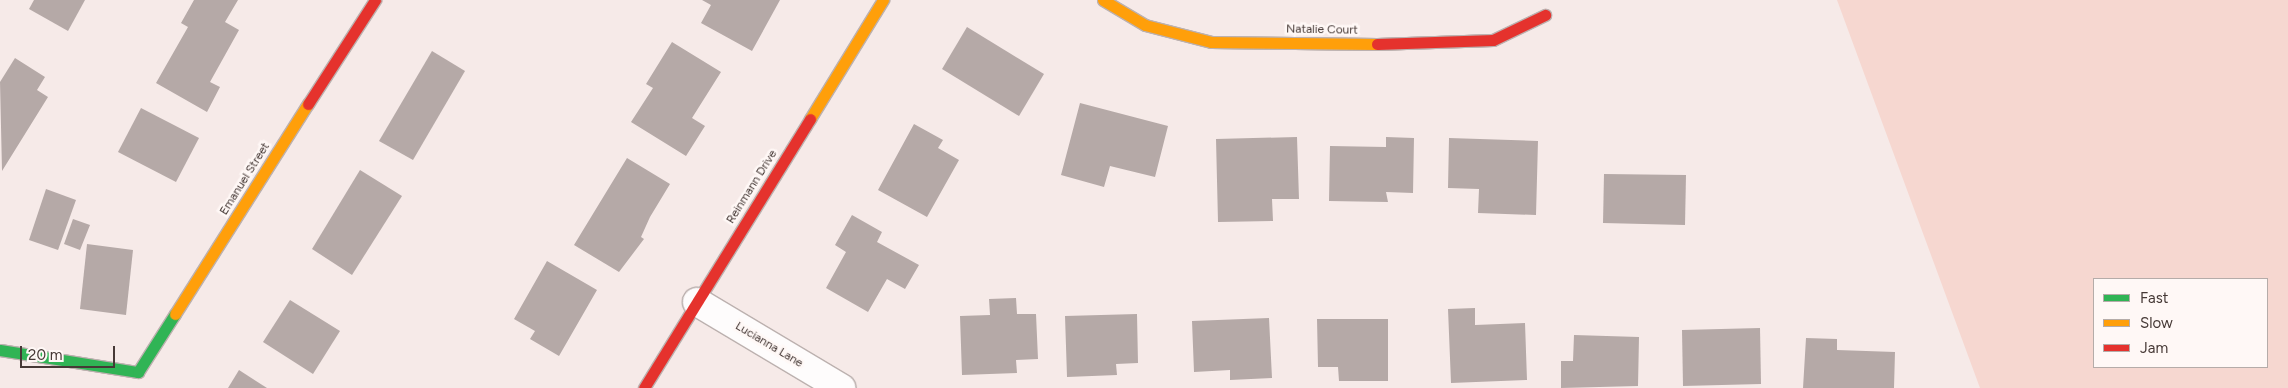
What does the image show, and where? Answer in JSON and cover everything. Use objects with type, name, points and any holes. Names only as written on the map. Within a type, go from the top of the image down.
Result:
[{"type":"street","name":"Emanuel Street","points":[[0,350],[138,372],[375,0]]},
{"type":"street","name":"Reinmann Drive","points":[[644,388],[883,0]]},
{"type":"street","name":"Natalie Court","points":[[1103,0],[1145,25],[1211,42],[1354,45],[1493,40],[1545,15]]},
{"type":"street","name":"Lucianna Lane","points":[[696,302],[841,388]]},
{"type":"shaded area","points":[[1837,0],[2288,0],[2288,388],[1980,388]]},
{"type":"building","points":[[34,0],[85,0],[68,31],[29,9]]},
{"type":"building","points":[[194,0],[238,0],[225,22],[239,30],[210,82],[220,87],[207,112],[156,83],[188,27],[181,23]]},
{"type":"building","points":[[702,0],[780,0],[752,51],[701,23],[711,5]]},
{"type":"building","points":[[967,27],[1044,74],[1019,116],[942,69]]},
{"type":"building","points":[[672,42],[721,72],[692,118],[705,126],[686,156],[631,122],[653,88],[646,84]]},
{"type":"building","points":[[432,51],[465,71],[413,160],[379,141]]},
{"type":"building","points":[[15,58],[45,77],[37,90],[48,97],[2,171],[0,82]]},
{"type":"building","points":[[1080,103],[1168,126],[1155,177],[1110,166],[1104,187],[1061,175]]},
{"type":"building","points":[[141,108],[199,138],[176,182],[118,152]]},
{"type":"building","points":[[914,124],[943,140],[938,148],[959,160],[927,217],[878,190]]},
{"type":"building","points":[[1297,137],[1299,199],[1272,199],[1273,221],[1218,222],[1216,139]]},
{"type":"building","points":[[1386,137],[1414,138],[1413,193],[1386,192],[1388,202],[1329,201],[1330,146],[1386,147]]},
{"type":"building","points":[[1449,138],[1538,141],[1536,215],[1478,213],[1479,189],[1448,188]]},
{"type":"building","points":[[627,158],[670,184],[650,217],[641,237],[644,239],[619,272],[574,245]]},
{"type":"building","points":[[360,170],[402,196],[352,275],[312,249]]},
{"type":"building","points":[[1604,174],[1686,175],[1685,225],[1603,223]]},
{"type":"building","points":[[46,189],[76,200],[58,250],[29,240]]},
{"type":"building","points":[[852,215],[882,232],[877,242],[919,265],[905,289],[887,279],[868,312],[826,288],[846,252],[835,245]]},
{"type":"building","points":[[73,219],[90,225],[80,250],[64,244]]},
{"type":"building","points":[[87,244],[133,250],[126,315],[80,309]]},
{"type":"building","points":[[547,261],[597,290],[559,356],[530,339],[535,331],[514,319]]},
{"type":"building","points":[[1016,298],[1017,314],[1036,314],[1038,359],[1016,360],[1017,373],[962,375],[960,316],[990,315],[989,299]]},
{"type":"building","points":[[290,300],[340,331],[313,374],[263,342]]},
{"type":"building","points":[[1475,308],[1475,325],[1525,323],[1527,380],[1451,383],[1448,309]]},
{"type":"building","points":[[1137,314],[1138,363],[1116,364],[1117,375],[1067,377],[1065,316]]},
{"type":"building","points":[[1269,318],[1272,378],[1230,380],[1230,370],[1194,372],[1192,321]]},
{"type":"building","points":[[1317,319],[1388,319],[1388,381],[1339,381],[1338,367],[1318,367]]},
{"type":"building","points":[[1760,328],[1761,384],[1683,386],[1682,330]]},
{"type":"building","points":[[1574,335],[1639,337],[1638,386],[1561,388],[1561,361],[1573,361]]},
{"type":"building","points":[[1806,338],[1837,339],[1837,350],[1895,352],[1894,388],[1803,388]]},
{"type":"building","points":[[239,370],[267,388],[228,388]]},
{"type":"traffic: fast","points":[[0,350],[138,372],[175,314]]},
{"type":"traffic: slow","points":[[810,119],[883,0]]},
{"type":"traffic: slow","points":[[1103,0],[1145,25],[1211,42],[1377,44]]},
{"type":"traffic: slow","points":[[175,314],[308,104]]},
{"type":"traffic: jam","points":[[308,104],[375,0]]},
{"type":"traffic: jam","points":[[1377,44],[1493,40],[1545,15]]},
{"type":"traffic: jam","points":[[644,388],[810,119]]}]
